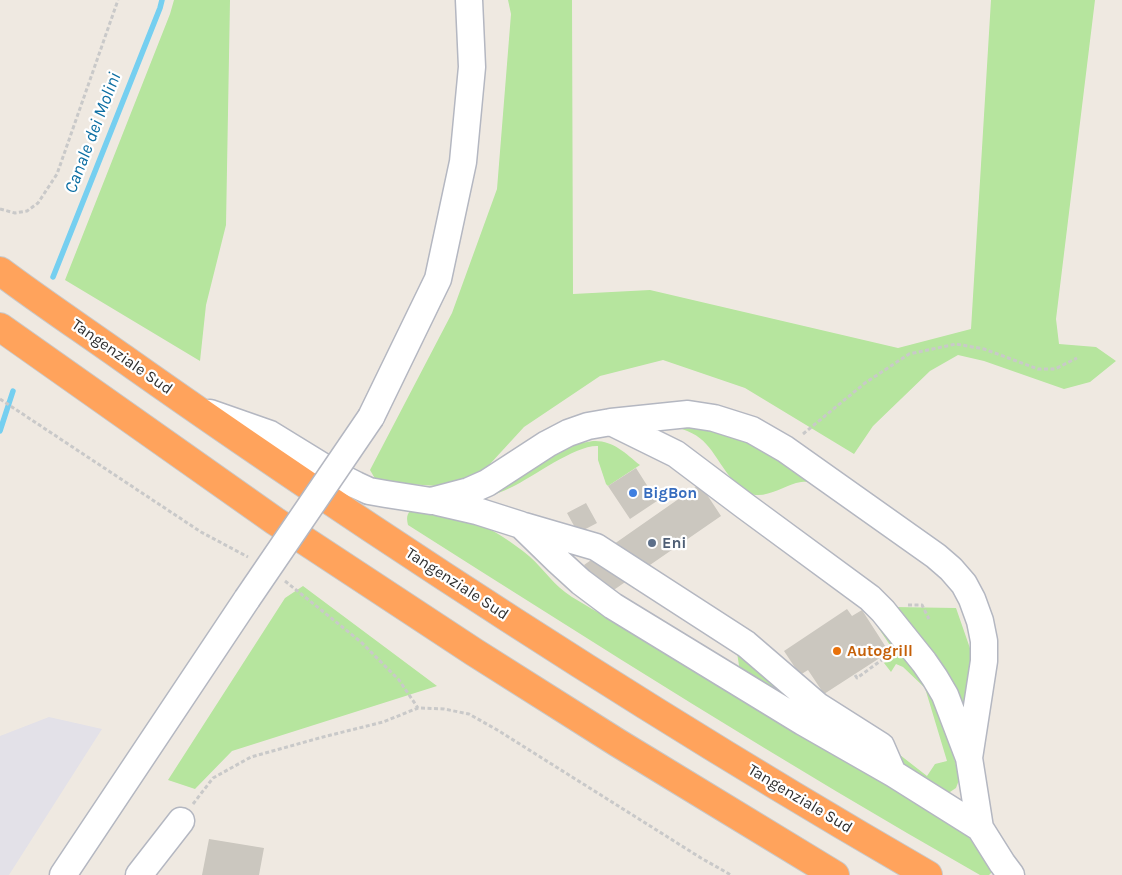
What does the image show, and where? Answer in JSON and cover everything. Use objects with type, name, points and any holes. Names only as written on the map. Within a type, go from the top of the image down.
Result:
[{"type":"highway","name":"Tangenziale Sud","points":[[0,271],[310,488],[495,610],[852,831],[928,875]]},
{"type":"highway","points":[[0,328],[275,521],[474,652],[610,738],[835,875]]},
{"type":"street","points":[[63,875],[371,417],[438,279],[463,162],[472,67],[469,0]]},
{"type":"street","points":[[192,406],[270,434],[340,477],[370,491],[462,507],[596,547],[746,644],[818,706],[881,746],[894,774]]},
{"type":"street","points":[[431,501],[469,491],[487,483],[547,444],[568,433],[588,426],[688,414],[714,418],[752,430],[786,449],[936,556],[964,584],[980,621],[984,641],[984,661],[969,758]]},
{"type":"street","points":[[611,422],[676,454],[870,598],[883,611],[924,662],[944,695],[969,758],[980,828],[1011,875]]},
{"type":"street","points":[[521,525],[558,562],[613,606],[803,722],[894,774],[980,828]]},
{"type":"street","points":[[139,875],[181,821]]},
{"type":"path","points":[[0,209],[15,213],[27,211],[38,203],[57,174],[118,0]]},
{"type":"path","points":[[786,449],[865,383],[909,354],[956,344],[984,349],[1038,370],[1055,369],[1077,358]]},
{"type":"path","points":[[0,399],[201,532],[253,560]]},
{"type":"path","points":[[285,582],[361,642],[399,680],[418,708]]},
{"type":"path","points":[[181,821],[213,778],[251,758],[383,722],[418,708],[444,709],[469,714],[731,875]]},
{"type":"shaded area","points":[[49,717],[102,729],[9,875],[0,875],[0,736]]},
{"type":"green space","points":[[174,0],[230,0],[226,225],[206,305],[200,361],[65,280]]},
{"type":"green space","points":[[508,0],[572,0],[573,294],[650,290],[898,348],[971,329],[991,0],[1095,0],[1056,319],[1059,344],[1096,347],[1116,361],[1090,382],[1064,389],[984,361],[958,355],[930,371],[873,426],[854,454],[745,388],[663,360],[600,376],[524,427],[479,476],[438,486],[377,482],[370,470],[452,313],[497,189],[511,14]]},
{"type":"green space","points":[[669,423],[740,436],[816,482],[796,483],[767,494],[754,495],[748,493],[734,482],[712,451],[700,438],[682,429],[669,426]]},
{"type":"green space","points":[[593,441],[613,445],[640,465],[608,486],[598,460],[598,446],[589,447],[566,456],[512,487],[483,499],[482,496],[566,449],[576,444]]},
{"type":"green space","points":[[415,508],[474,522],[503,537],[535,561],[560,588],[572,597],[941,814],[965,832],[992,872],[989,875],[980,875],[907,833],[764,748],[550,615],[408,525],[408,515]]},
{"type":"green space","points":[[303,586],[437,686],[232,751],[195,789],[168,780],[285,598]]},
{"type":"green space","points":[[894,607],[956,608],[972,654],[965,703],[958,704]]},
{"type":"green space","points":[[876,617],[925,679],[949,739],[958,773],[959,780],[956,788],[950,792],[941,792],[906,770],[901,762],[900,755],[927,776],[935,764],[947,761],[925,688],[903,667],[896,664],[891,672],[884,663],[896,654],[873,620]]},
{"type":"green space","points":[[736,646],[813,712],[740,672]]},
{"type":"building","name":"BigBon","points":[[636,468],[657,501],[630,519],[608,486]]},
{"type":"building","points":[[700,484],[721,516],[605,596],[584,565]]},
{"type":"building","points":[[586,503],[597,523],[578,533],[567,513]]},
{"type":"building","name":"Autogrill","points":[[847,609],[852,616],[862,610],[889,652],[824,694],[808,670],[800,675],[784,651]]},
{"type":"building","points":[[209,839],[264,848],[259,875],[202,875]]},
{"type":"waterway","name":"Canale dei Molini","points":[[53,277],[162,0]]},
{"type":"waterway","name":"Canale dei Molini","points":[[0,431],[13,391]]},
{"type":"place","name":"BigBon","points":[[633,493]]},
{"type":"place","name":"Eni","points":[[652,543]]},
{"type":"place","name":"Autogrill","points":[[837,651]]}]
